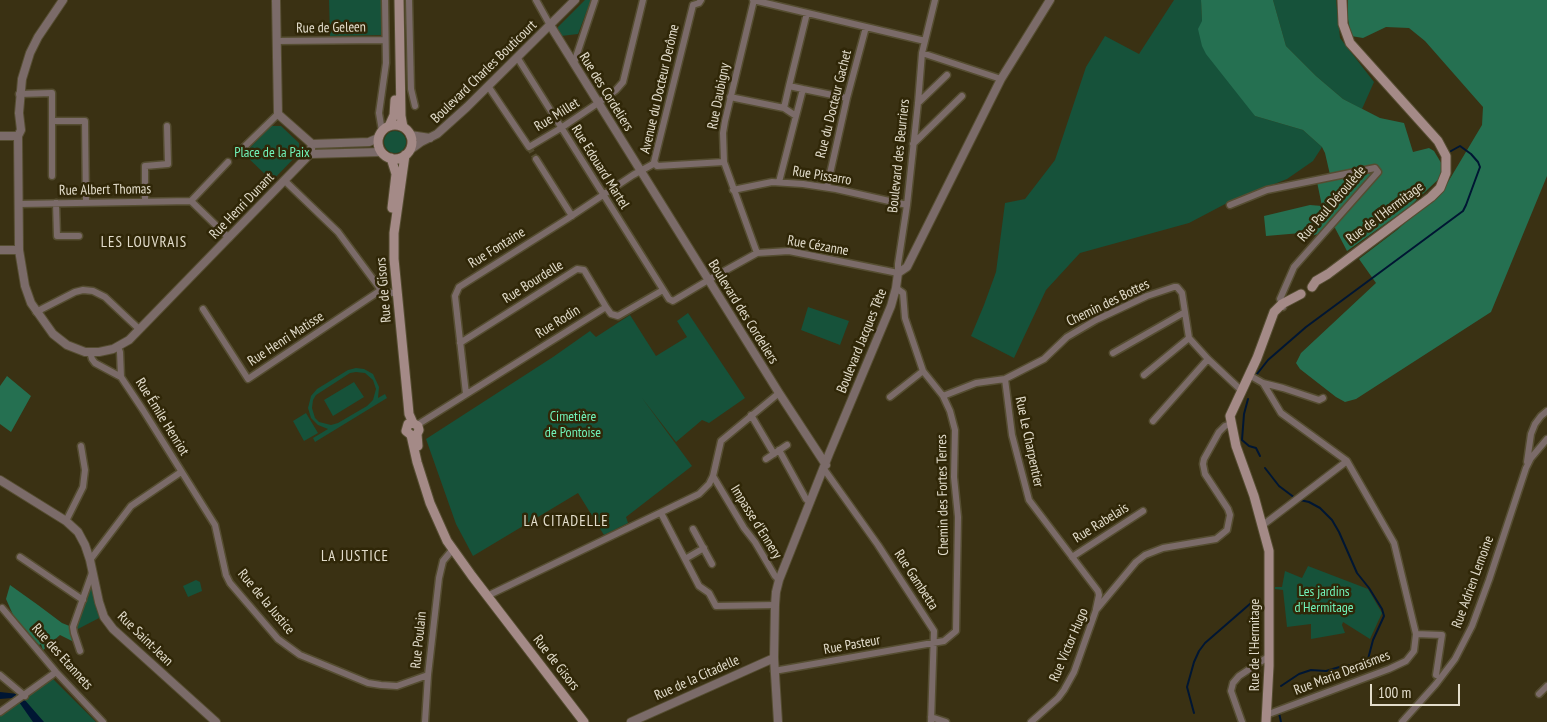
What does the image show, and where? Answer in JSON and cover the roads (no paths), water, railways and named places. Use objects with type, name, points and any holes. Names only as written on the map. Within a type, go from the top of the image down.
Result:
[{"type":"main road","points":[[394,0],[395,108],[394,115],[383,131],[379,147],[381,152],[396,159],[408,152],[412,145],[410,135],[403,127],[401,116],[399,0]]},
{"type":"main road","name":"Rue de l'Hermitage","points":[[1266,718],[1268,704],[1269,549],[1254,496],[1237,449],[1231,424],[1231,412],[1259,353],[1269,325],[1282,306],[1325,278],[1431,197],[1443,183],[1446,173],[1446,156],[1438,141],[1350,43],[1343,24],[1342,0]]},
{"type":"main road","points":[[383,131],[396,125],[403,127]]},
{"type":"main road","name":"Rue de Gisors","points":[[408,152],[394,233],[394,259],[409,414],[419,454],[453,548],[487,596],[584,722]]},
{"type":"main road","name":"Rue de Gisors","points":[[391,158],[396,174],[388,245],[403,407],[412,427]]},
{"type":"street","points":[[63,0],[45,25],[30,53],[19,94],[21,130],[18,136],[19,250],[27,294],[36,312],[60,340],[75,348],[90,352]]},
{"type":"street","points":[[243,148],[278,114],[276,0]]},
{"type":"street","points":[[278,114],[312,144],[369,142],[383,131],[379,113],[386,63],[385,0]]},
{"type":"street","points":[[408,0],[410,89],[415,106]]},
{"type":"street","points":[[536,0],[550,25]]},
{"type":"street","name":"Boulevard Charles Bouticourt","points":[[408,152],[437,134],[575,0]]},
{"type":"street","points":[[573,62],[595,0]]},
{"type":"street","name":"Rue Millet","points":[[488,86],[529,147],[598,104],[623,82],[643,0]]},
{"type":"street","name":"Avenue du Docteur Derôme","points":[[641,172],[655,163],[690,2],[699,3],[702,0]]},
{"type":"street","points":[[753,0],[924,41]]},
{"type":"street","name":"Rue Daubigny","points":[[753,0],[723,133],[724,162],[757,253]]},
{"type":"street","name":"Boulevard des Beurriers","points":[[898,273],[907,205],[922,53],[935,0]]},
{"type":"street","points":[[898,273],[907,267],[1001,79],[1050,0]]},
{"type":"street","points":[[784,108],[807,13]]},
{"type":"street","name":"Rue des Cordeliers","points":[[550,25],[641,172]]},
{"type":"street","name":"Rue du Docteur Gachet","points":[[826,187],[866,27]]},
{"type":"street","name":"Rue de Geleen","points":[[277,41],[385,40]]},
{"type":"street","points":[[922,53],[1001,79]]},
{"type":"street","name":"Rue Edouard Martel","points":[[517,58],[663,290]]},
{"type":"street","points":[[918,103],[946,76]]},
{"type":"street","points":[[789,86],[847,98]]},
{"type":"street","points":[[400,93],[410,89]]},
{"type":"street","points":[[778,182],[803,89]]},
{"type":"street","points":[[19,94],[52,93],[52,176]]},
{"type":"street","points":[[913,144],[962,96]]},
{"type":"street","points":[[730,97],[784,108],[796,116]]},
{"type":"street","points":[[52,121],[85,121],[86,202]]},
{"type":"street","points":[[146,202],[145,166],[168,164],[166,126]]},
{"type":"street","name":"Boulevard Charles Bouticourt","points":[[410,135],[430,138]]},
{"type":"street","points":[[0,136],[18,136]]},
{"type":"street","points":[[312,144],[310,154],[381,152]]},
{"type":"street","name":"Rue Henri Dunant","points":[[90,352],[106,351],[118,347],[129,340],[310,154]]},
{"type":"street","points":[[536,159],[572,216]]},
{"type":"street","points":[[228,162],[191,201],[228,238]]},
{"type":"street","points":[[655,163],[657,166],[724,162]]},
{"type":"street","name":"Rue Paul Déroulède","points":[[1230,205],[1267,190],[1375,168],[1378,172],[1294,267],[1280,299],[1282,306]]},
{"type":"street","name":"Rue Fontaine","points":[[466,394],[455,296],[459,287],[641,172]]},
{"type":"street","name":"Boulevard des Cordeliers","points":[[641,172],[825,467]]},
{"type":"street","points":[[284,180],[343,238],[381,290],[392,293]]},
{"type":"street","name":"Rue Pissarro","points":[[733,190],[778,182],[826,187],[907,205]]},
{"type":"street","name":"Rue Albert Thomas","points":[[19,204],[191,201]]},
{"type":"street","points":[[56,204],[57,236],[79,236]]},
{"type":"street","points":[[0,250],[19,250]]},
{"type":"street","name":"Rue Cézanne","points":[[708,280],[757,253],[789,251],[898,273]]},
{"type":"street","name":"Rue Bourdelle","points":[[460,343],[577,269],[584,270],[606,307]]},
{"type":"street","name":"Boulevard Jacques Tête","points":[[778,722],[774,658],[775,606],[779,580],[891,306],[898,273]]},
{"type":"street","points":[[606,307],[611,314],[618,316],[663,290],[669,299],[674,301],[708,280]]},
{"type":"street","name":"Chemin des Bottes","points":[[1005,379],[1044,359],[1067,337],[1096,320],[1147,296],[1178,287],[1182,293],[1189,338]]},
{"type":"street","name":"Chemin des Fortes Terres","points":[[896,288],[903,293],[905,318],[923,371],[943,396],[950,411],[955,430],[954,477],[958,517],[956,631],[944,641],[934,643]]},
{"type":"street","name":"Rue Henri Matisse","points":[[203,309],[248,379],[381,290]]},
{"type":"street","points":[[36,312],[75,292],[93,291],[105,297],[139,329]]},
{"type":"street","name":"Rue Rodin","points":[[412,427],[606,307]]},
{"type":"street","points":[[1113,352],[1185,312]]},
{"type":"street","points":[[1144,375],[1189,338],[1208,359],[1242,390]]},
{"type":"street","name":"Rue Émile Henriot","points":[[118,347],[121,377],[181,472]]},
{"type":"street","name":"Rue Émile Henriot","points":[[90,352],[95,363],[121,377]]},
{"type":"street","points":[[1153,421],[1208,359]]},
{"type":"street","points":[[890,398],[923,371]]},
{"type":"street","points":[[1250,372],[1263,383],[1281,413],[1347,461],[1394,543],[1416,634],[1442,635],[1436,675]]},
{"type":"street","name":"Rue Le Charpentier","points":[[943,396],[976,384],[1005,379],[1012,435],[1029,500],[1099,593],[1096,610]]},
{"type":"street","points":[[1263,383],[1319,400],[1323,398]]},
{"type":"street","points":[[487,596],[699,494],[709,484],[713,476],[721,440],[779,393]]},
{"type":"street","points":[[1526,468],[1535,424],[1547,411]]},
{"type":"street","points":[[751,414],[806,499],[810,502]]},
{"type":"street","name":"Rue Victor Hugo","points":[[1031,722],[1058,698],[1064,690],[1074,672],[1096,610],[1136,562],[1145,555],[1163,548],[1216,539],[1227,530],[1230,515],[1228,509],[1207,478],[1203,464],[1218,432],[1231,424]]},
{"type":"street","name":"Rue Adrien Lemoine","points":[[1402,722],[1436,684],[1455,659],[1472,626],[1526,468],[1531,458],[1547,439]]},
{"type":"street","points":[[66,521],[83,487],[84,470],[81,446]]},
{"type":"street","points":[[766,459],[786,446]]},
{"type":"street","points":[[1264,528],[1347,461]]},
{"type":"street","name":"Rue Gambetta","points":[[825,467],[934,631],[931,719]]},
{"type":"street","points":[[90,560],[131,506],[181,472]]},
{"type":"street","name":"Rue de la Justice","points":[[181,472],[215,525],[226,574],[230,583],[278,639],[300,655],[368,683],[397,686],[428,675]]},
{"type":"street","name":"Impasse d'Ennery","points":[[713,476],[744,528],[779,580]]},
{"type":"street","name":"Rue Saint-Jean","points":[[0,480],[66,521],[78,532],[90,560],[104,617],[113,629],[216,722]]},
{"type":"street","name":"Rue Rabelais","points":[[1072,556],[1143,511]]},
{"type":"street","points":[[661,513],[699,586],[709,593],[716,606],[775,606]]},
{"type":"street","points":[[693,529],[712,564]]},
{"type":"street","name":"Rue Poulain","points":[[425,722],[428,675],[439,578],[443,560],[453,548]]},
{"type":"street","points":[[685,559],[704,548]]},
{"type":"street","points":[[20,557],[82,600]]},
{"type":"street","points":[[80,651],[73,627],[93,571]]},
{"type":"street","name":"Rue des Etannets","points":[[2,608],[56,672],[103,722]]},
{"type":"street","name":"Rue Maria Deraismes","points":[[1266,718],[1406,661],[1414,651],[1416,634]]},
{"type":"street","name":"Rue Pasteur","points":[[774,671],[934,643]]},
{"type":"street","points":[[1242,722],[1231,691],[1234,683],[1239,676],[1268,656]]},
{"type":"street","name":"Rue de la Citadelle","points":[[631,722],[774,658]]},
{"type":"street","points":[[0,712],[56,672]]},
{"type":"street","points":[[0,675],[24,696]]},
{"type":"street","points":[[1539,694],[1547,686]]},
{"type":"street","points":[[931,719],[946,722]]},
{"type":"water","points":[[0,692],[18,694],[44,722],[33,722],[19,702],[12,698],[0,699]]},
{"type":"waterway","points":[[1257,374],[1268,360],[1306,327],[1463,211],[1480,167],[1471,154],[1460,146],[1451,151]]},
{"type":"waterway","points":[[1248,399],[1244,414],[1242,440],[1249,446],[1256,448],[1260,456]]},
{"type":"waterway","points":[[1265,468],[1279,486],[1295,498]]},
{"type":"waterway","points":[[1281,686],[1299,674],[1311,670],[1326,671],[1343,666],[1367,663],[1373,640],[1384,616],[1382,609],[1369,588],[1357,573],[1332,520],[1320,508],[1300,500]]},
{"type":"waterway","points":[[1194,713],[1187,687],[1199,651],[1205,643],[1251,603]]},
{"type":"waterway","points":[[1279,713],[1281,722]]},
{"type":"tunnel","points":[[529,147],[536,159]]},
{"type":"district","name":"LES LOUVRAIS","points":[[144,243]]},
{"type":"district","name":"LA CITADELLE","points":[[566,522]]},
{"type":"district","name":"LA JUSTICE","points":[[355,557]]},
{"type":"park label","name":"Place de la Paix","points":[[272,153]]},
{"type":"park label","name":"Cimetière de Pontoise","points":[[573,426]]},
{"type":"park label","name":"Les jardins d'Hermitage","points":[[1324,600]]}]
